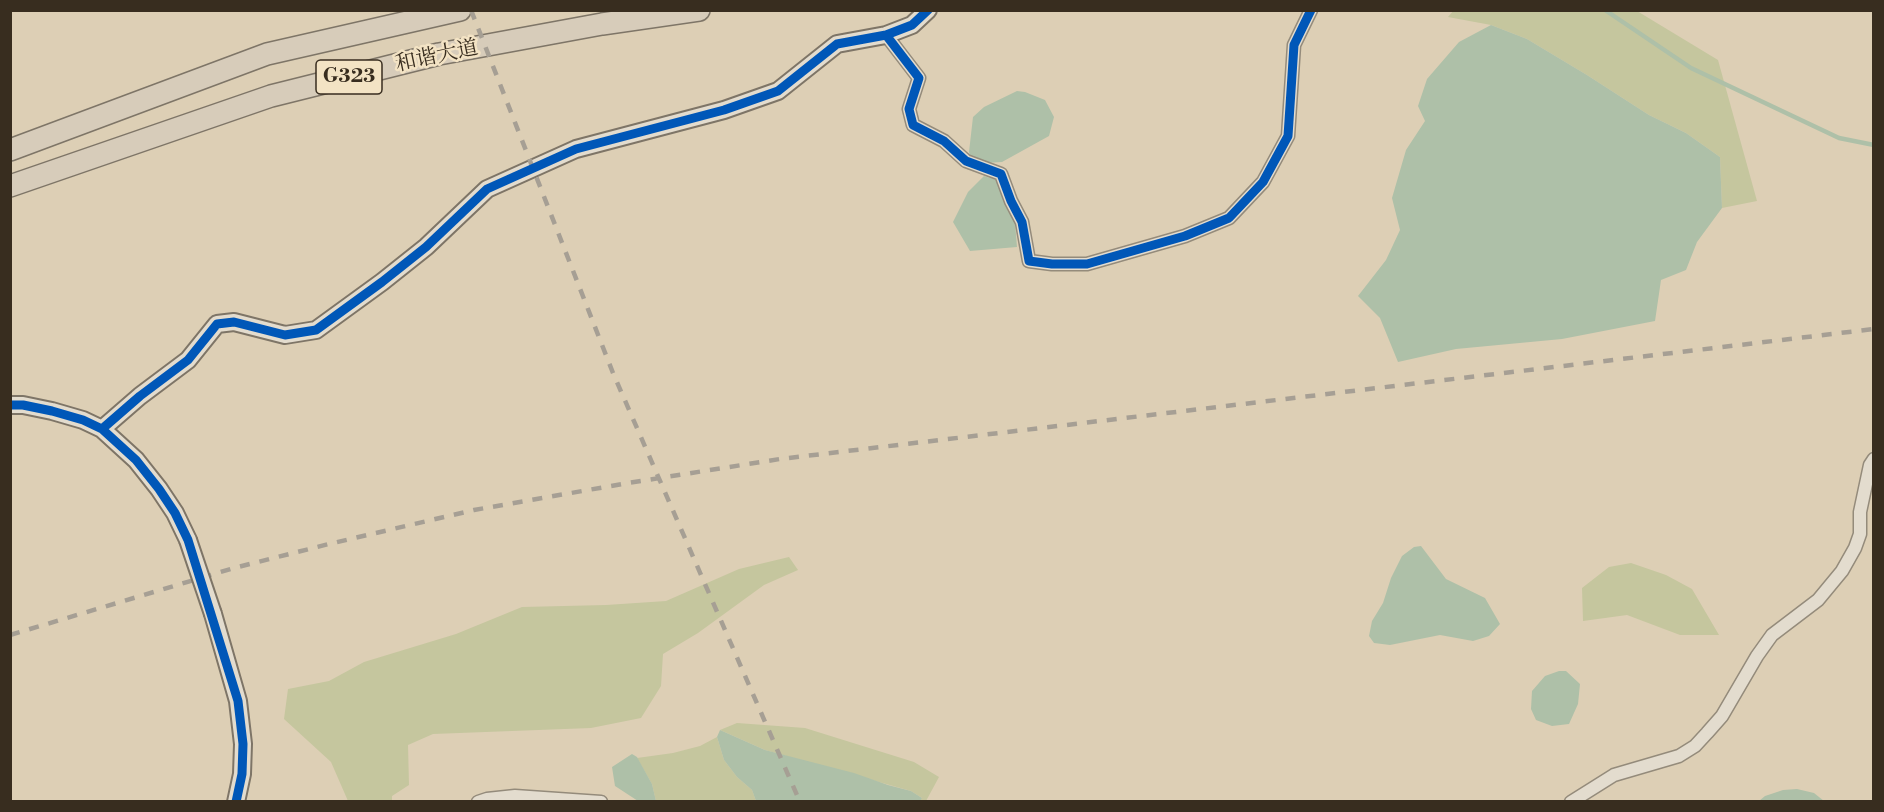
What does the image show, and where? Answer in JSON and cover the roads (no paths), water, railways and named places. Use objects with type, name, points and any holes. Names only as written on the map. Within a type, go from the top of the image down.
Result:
[{"type":"highway","name":"和谐大道","points":[[10,150],[267,54],[460,10]]},
{"type":"highway","name":"和谐大道","points":[[10,186],[271,96],[439,54],[602,24],[699,10]]},
{"type":"street","points":[[102,429],[140,396],[188,360],[217,324],[234,322],[285,336],[316,330],[426,247],[487,189],[576,149],[724,110],[778,91],[837,44],[886,35],[912,25],[928,10]]},
{"type":"street","points":[[886,35],[919,78],[909,109],[913,125],[944,141],[966,161],[1000,174],[1022,222],[1029,261],[1052,264],[1087,264],[1185,236],[1229,218],[1263,182],[1288,136],[1294,45],[1311,10]]},
{"type":"street","points":[[10,405],[23,405],[52,411],[83,420],[102,429],[136,460],[175,513],[188,540],[213,614],[238,701],[243,744],[242,774],[236,801]]},
{"type":"street","points":[[1571,801],[1614,775],[1679,756],[1695,746],[1722,716],[1772,635],[1818,600],[1842,571],[1860,534],[1860,512],[1869,494],[1870,465],[1874,459]]},
{"type":"street","points":[[478,801],[515,796],[601,801]]},
{"type":"waterway","points":[[1605,10],[1691,68],[1839,138],[1874,145]]},
{"type":"railway","points":[[471,10],[613,373],[800,802]]},
{"type":"railway","points":[[10,635],[234,568],[329,544],[474,510],[628,483],[780,459],[1874,329]]}]
